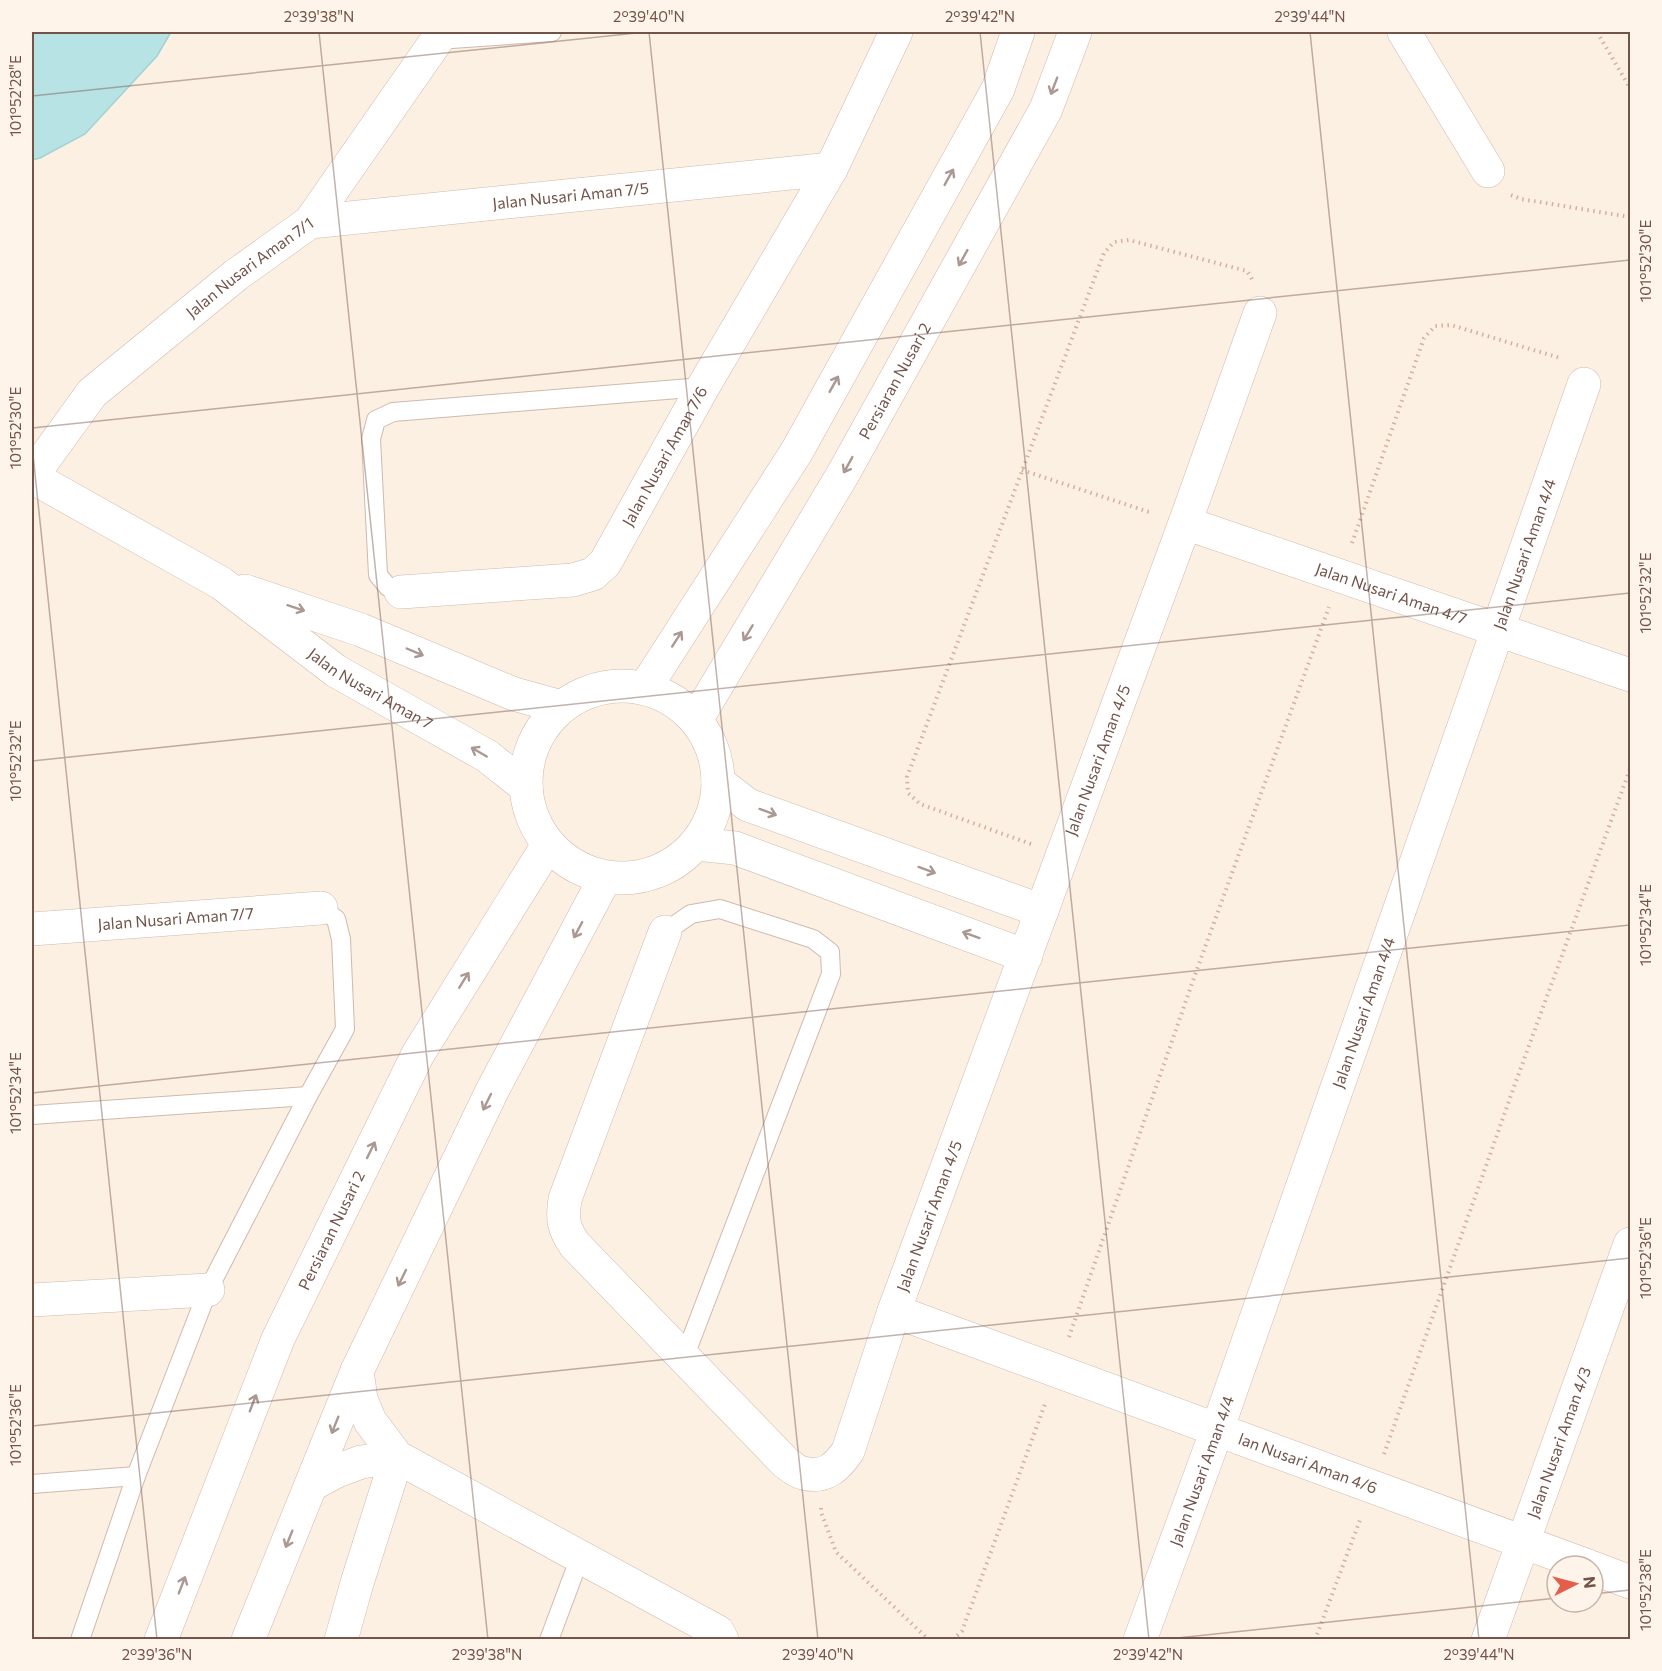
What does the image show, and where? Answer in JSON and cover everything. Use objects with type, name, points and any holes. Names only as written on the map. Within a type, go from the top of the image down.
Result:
[{"type":"street","name":"Jalan Nusari Aman 7/6","points":[[401,592],[573,580],[593,574],[605,563],[703,387],[831,169],[896,32]]},
{"type":"street","points":[[645,688],[797,451],[998,89],[1018,32]]},
{"type":"street","name":"Persiaran Nusari 2","points":[[696,720],[843,474],[1046,109],[1075,32]]},
{"type":"street","points":[[1404,32],[1488,171]]},
{"type":"street","name":"Jalan Nusari Aman 7/1","points":[[32,476],[92,393],[236,275],[310,222],[439,36]]},
{"type":"street","name":"Jalan Nusari Aman 7/5","points":[[310,222],[831,169]]},
{"type":"street","name":"Jalan Nusari Aman 4/5","points":[[820,1474],[837,1466],[848,1451],[894,1311],[1185,523],[1260,313]]},
{"type":"street","name":"Jalan Nusari Aman 4/4","points":[[1140,1640],[1217,1430],[1584,384]]},
{"type":"street","name":"Jalan Nusari Aman 7","points":[[32,476],[221,583],[336,671],[487,756],[525,787]]},
{"type":"street","name":"Jalan Nusari Aman 4/7","points":[[1185,523],[1630,675]]},
{"type":"street","name":"Jalan Nusari Aman 7","points":[[221,583],[361,630],[514,694],[561,707]]},
{"type":"street","points":[[616,685],[645,688],[673,700],[696,720],[712,749],[718,782],[712,815],[696,844],[670,866],[639,878],[605,878],[574,867],[548,845],[532,816],[525,787],[529,757],[541,729],[561,707],[587,692],[616,685]]},
{"type":"street","points":[[718,782],[748,806],[1042,911]]},
{"type":"street","points":[[696,844],[735,848],[1026,956]]},
{"type":"street","name":"Persiaran Nusari 2","points":[[161,1640],[284,1329],[418,1054],[548,845]]},
{"type":"street","points":[[248,1640],[357,1371],[492,1091],[605,878]]},
{"type":"street","name":"Jalan Nusari Aman 7/7","points":[[32,929],[321,908]]},
{"type":"street","points":[[665,932],[565,1199],[562,1215],[566,1231],[575,1245],[786,1463],[802,1473],[820,1474]]},
{"type":"street","name":"Jalan Nusari Aman 4/3","points":[[1488,1640],[1630,1244]]},
{"type":"street","points":[[32,1300],[208,1290]]},
{"type":"street","name":"lan Nusari Aman 4/6","points":[[894,1311],[1556,1554]]},
{"type":"street","points":[[357,1371],[361,1399],[370,1421],[397,1457],[718,1632],[722,1640]]},
{"type":"street","points":[[311,1485],[337,1471],[362,1462],[397,1457]]},
{"type":"street","points":[[341,1640],[397,1457]]},
{"type":"street","points":[[1605,1573],[1630,1582]]},
{"type":"lane","points":[[439,36],[552,32]]},
{"type":"lane","points":[[401,592],[388,587],[378,575],[370,439],[376,420],[393,412],[703,387]]},
{"type":"lane","points":[[80,1640],[136,1476],[208,1290],[345,1029],[341,939],[336,919],[321,908]]},
{"type":"lane","points":[[665,932],[691,914],[720,909],[813,939],[830,952],[831,974],[684,1358]]},
{"type":"lane","points":[[32,1115],[308,1096]]},
{"type":"lane","points":[[32,1484],[136,1476]]},
{"type":"lane","points":[[549,1640],[580,1557]]},
{"type":"path","points":[[1597,32],[1630,88]]},
{"type":"path","points":[[1488,171],[1502,191],[1521,199],[1630,217]]},
{"type":"path","points":[[1063,855],[920,804],[908,794],[907,777],[1104,253],[1114,242],[1129,240],[1247,271],[1257,288],[1260,313]]},
{"type":"path","points":[[953,1640],[962,1631],[1057,1371],[1196,972],[1424,338],[1435,326],[1451,325],[1572,362],[1582,370],[1584,384]]},
{"type":"path","points":[[1022,470],[1185,523]]},
{"type":"path","points":[[1315,1640],[1630,769]]},
{"type":"path","points":[[820,1474],[821,1512],[836,1552],[928,1640]]},
{"type":"water","points":[[32,32],[171,32],[157,56],[85,134],[32,160]]}]
